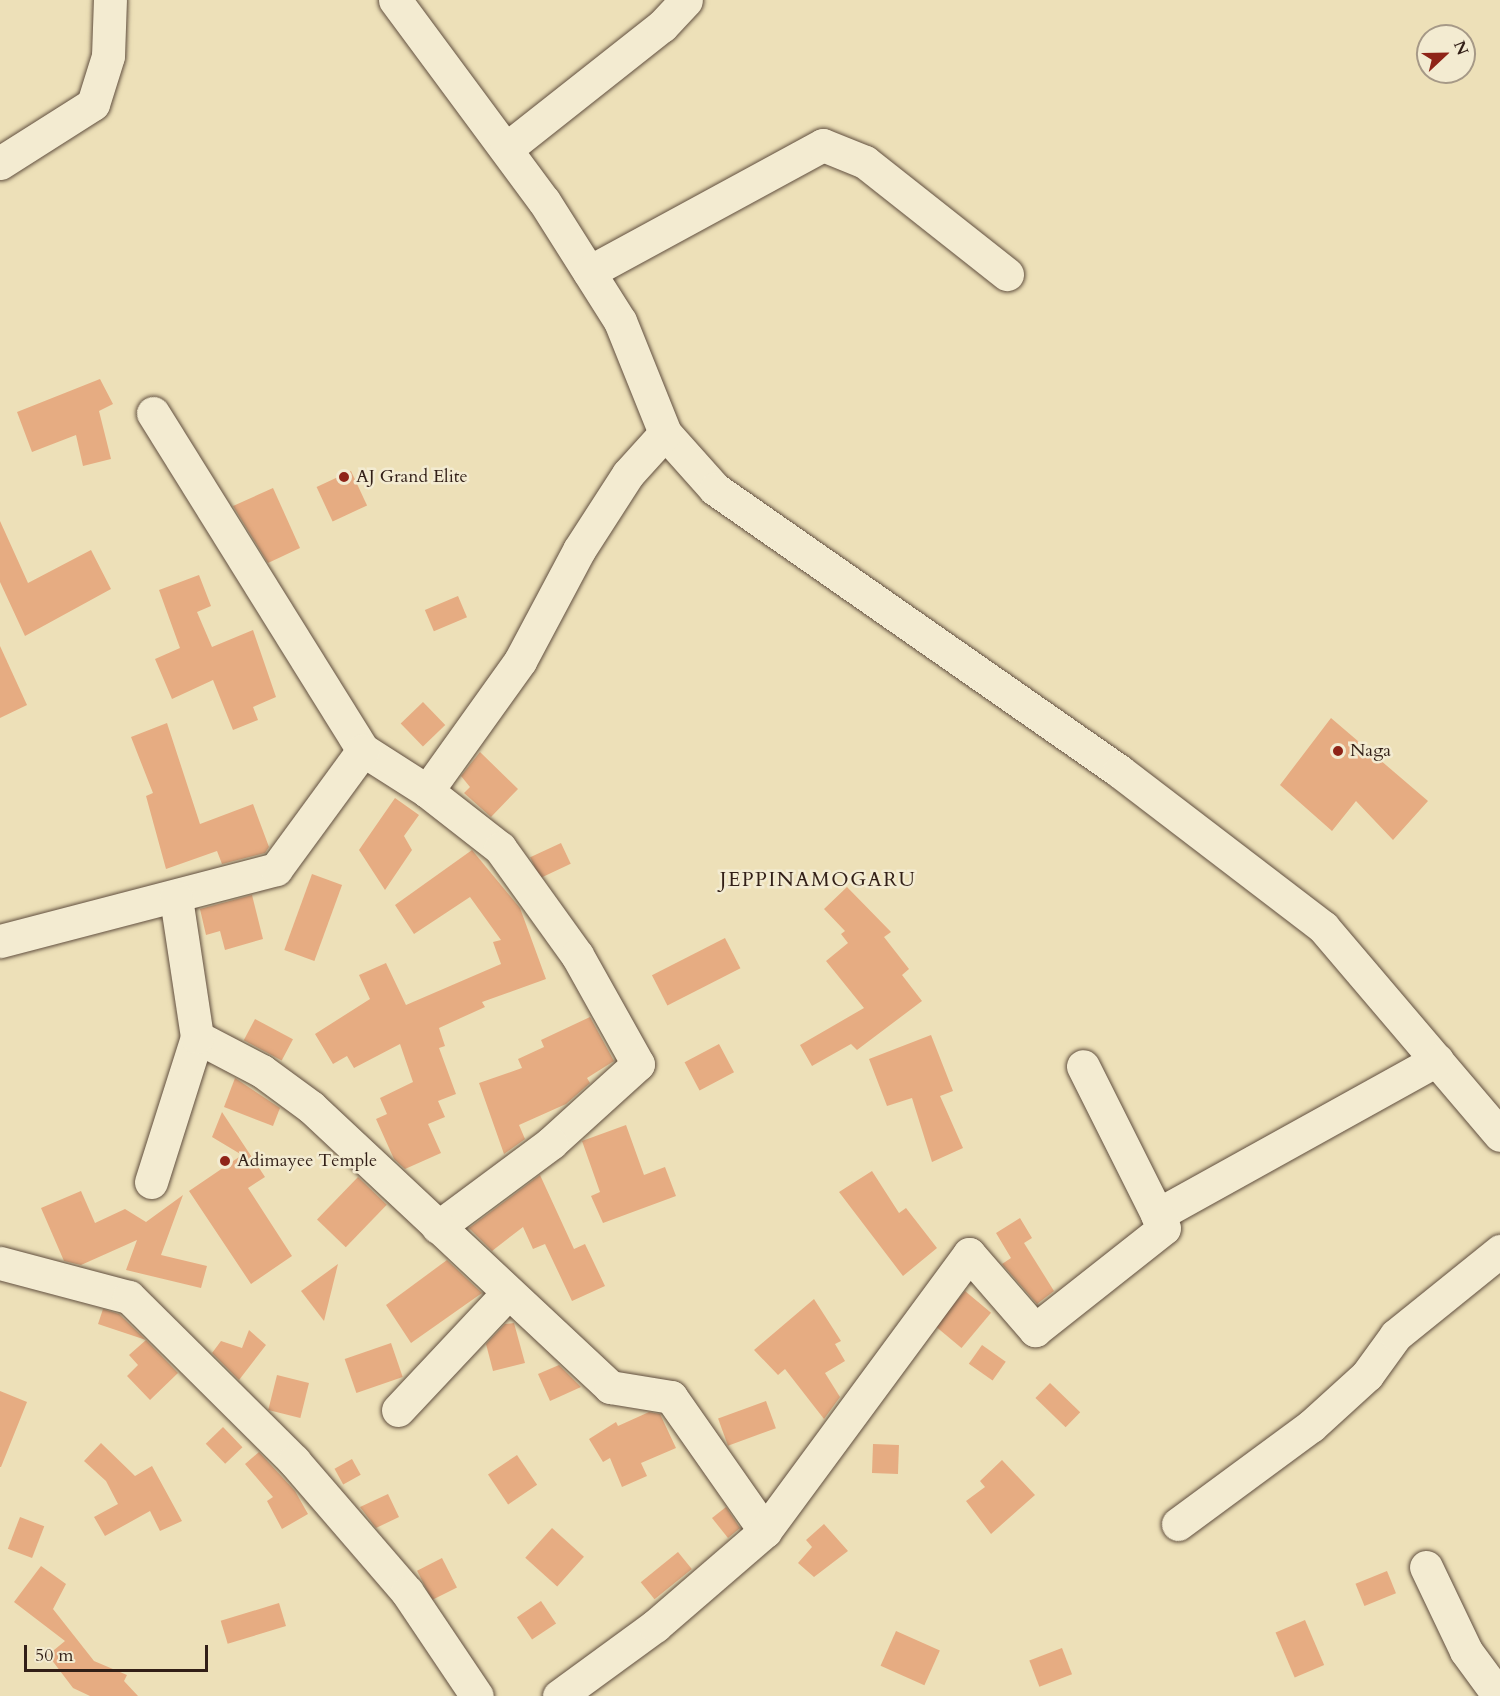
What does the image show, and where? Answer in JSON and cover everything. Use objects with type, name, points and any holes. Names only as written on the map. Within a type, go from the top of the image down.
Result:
[{"type":"street","points":[[0,163],[93,104],[108,56],[110,0]]},
{"type":"street","points":[[394,0],[506,150],[589,272],[620,321],[665,433],[716,489],[1119,771],[1323,927],[1500,1135]]},
{"type":"street","points":[[506,150],[662,26],[686,0]]},
{"type":"street","points":[[589,272],[823,145],[865,162],[1007,274]]},
{"type":"street","points":[[153,413],[363,750],[428,791],[500,848],[577,955],[638,1065],[551,1143],[438,1227]]},
{"type":"street","points":[[428,791],[520,661],[579,550],[628,474],[665,433]]},
{"type":"street","points":[[0,941],[176,898],[276,869],[363,750]]},
{"type":"street","points":[[151,1182],[197,1037],[176,898]]},
{"type":"street","points":[[197,1037],[262,1071],[311,1107],[610,1387],[671,1397],[765,1531]]},
{"type":"street","points":[[1156,1215],[1437,1060]]},
{"type":"street","points":[[559,1696],[655,1626],[765,1531],[969,1254],[1035,1330],[1164,1228],[1083,1066]]},
{"type":"street","points":[[1178,1524],[1311,1426],[1367,1375],[1396,1335],[1500,1251]]},
{"type":"street","points":[[0,1263],[129,1297],[301,1470],[407,1592],[477,1696]]},
{"type":"street","points":[[399,1410],[508,1293]]},
{"type":"street","points":[[1426,1567],[1466,1651],[1498,1696]]},
{"type":"building","points":[[100,379],[113,404],[99,411],[111,459],[83,466],[76,435],[32,452],[17,412]]},
{"type":"building","points":[[351,471],[367,505],[333,521],[317,487]]},
{"type":"building","points":[[273,488],[300,548],[268,563],[233,506]]},
{"type":"building","points":[[0,521],[28,583],[91,550],[111,589],[25,636],[0,582]]},
{"type":"building","points":[[199,575],[211,606],[197,612],[212,647],[253,630],[276,697],[253,707],[258,720],[233,730],[213,680],[172,699],[155,659],[180,648],[159,590]]},
{"type":"building","points":[[458,596],[467,617],[434,631],[425,610]]},
{"type":"building","points":[[0,646],[27,705],[0,718]]},
{"type":"building","points":[[423,702],[445,725],[423,747],[401,724]]},
{"type":"building","name":"Naga","points":[[1331,718],[1428,801],[1393,840],[1356,801],[1332,831],[1280,785]]},
{"type":"building","points":[[167,723],[200,824],[253,804],[269,847],[265,853],[222,864],[217,851],[166,869],[146,796],[153,793],[131,737]]},
{"type":"building","points":[[480,752],[518,789],[491,817],[464,793],[470,787],[461,776]]},
{"type":"building","points":[[395,798],[419,815],[404,836],[412,850],[385,890],[359,850]]},
{"type":"building","points":[[561,843],[571,864],[540,878],[530,857]]},
{"type":"building","points":[[472,850],[520,908],[546,979],[482,1002],[485,1007],[439,1028],[445,1046],[439,1048],[456,1094],[438,1101],[445,1117],[428,1124],[441,1153],[405,1169],[394,1159],[376,1119],[387,1114],[380,1098],[413,1082],[400,1044],[354,1068],[347,1056],[333,1064],[315,1034],[370,999],[359,975],[386,963],[406,1005],[501,964],[493,942],[501,940],[470,897],[414,934],[395,905]]},
{"type":"building","points":[[312,874],[342,885],[314,961],[284,950]]},
{"type":"building","points":[[847,887],[891,932],[884,937],[909,969],[902,975],[922,1001],[857,1050],[851,1044],[812,1066],[800,1045],[864,1008],[826,961],[848,943],[841,934],[845,931],[824,909]]},
{"type":"building","points":[[252,895],[263,939],[225,950],[220,931],[206,935],[200,909]]},
{"type":"building","points":[[725,938],[740,968],[667,1006],[652,975]]},
{"type":"building","points":[[590,1017],[614,1061],[587,1078],[590,1083],[566,1104],[519,1125],[525,1139],[504,1154],[479,1083],[522,1068],[518,1059],[544,1047],[541,1040]]},
{"type":"building","points":[[255,1019],[293,1039],[282,1060],[244,1040]]},
{"type":"building","points":[[931,1035],[953,1091],[940,1096],[963,1148],[932,1162],[912,1098],[887,1106],[869,1059]]},
{"type":"building","points":[[719,1044],[734,1072],[700,1091],[685,1062]]},
{"type":"building","points":[[235,1078],[280,1108],[273,1126],[224,1107]]},
{"type":"building","points":[[222,1112],[265,1177],[248,1188],[292,1256],[251,1284],[189,1191],[242,1155],[212,1137]]},
{"type":"building","points":[[626,1125],[644,1175],[665,1167],[676,1196],[603,1223],[591,1196],[600,1192],[582,1141]]},
{"type":"building","points":[[872,1171],[899,1213],[906,1208],[937,1248],[903,1276],[839,1192]]},
{"type":"building","points":[[540,1175],[574,1249],[585,1244],[605,1286],[572,1301],[545,1244],[533,1249],[523,1227],[492,1251],[469,1228]]},
{"type":"building","points":[[358,1177],[387,1205],[346,1247],[317,1219]]},
{"type":"building","points":[[81,1191],[95,1223],[125,1209],[146,1222],[183,1195],[161,1255],[207,1266],[201,1288],[126,1270],[137,1240],[81,1265],[64,1261],[41,1208]]},
{"type":"building","points":[[1020,1218],[1032,1238],[1024,1243],[1054,1291],[1037,1304],[1002,1264],[1011,1258],[996,1233]]},
{"type":"building","points":[[447,1260],[482,1293],[411,1343],[386,1305]]},
{"type":"building","points":[[338,1264],[324,1321],[301,1291]]},
{"type":"building","points":[[965,1291],[991,1313],[961,1348],[935,1326]]},
{"type":"building","points":[[814,1299],[841,1341],[835,1344],[845,1361],[825,1373],[840,1397],[824,1419],[785,1369],[778,1375],[754,1350]]},
{"type":"building","points":[[103,1309],[119,1314],[146,1340],[98,1324]]},
{"type":"building","points":[[514,1323],[525,1363],[493,1371],[486,1344],[505,1324]]},
{"type":"building","points":[[249,1330],[266,1345],[239,1380],[212,1353],[221,1341],[242,1348]]},
{"type":"building","points":[[146,1340],[178,1373],[150,1400],[127,1376],[138,1365],[129,1355]]},
{"type":"building","points":[[391,1343],[403,1377],[356,1393],[345,1359]]},
{"type":"building","points":[[982,1345],[1006,1362],[993,1380],[969,1364]]},
{"type":"building","points":[[559,1365],[581,1387],[550,1401],[538,1374]]},
{"type":"building","points":[[277,1375],[309,1383],[300,1418],[268,1410]]},
{"type":"building","points":[[1050,1383],[1080,1412],[1066,1427],[1035,1398]]},
{"type":"building","points":[[0,1391],[27,1402],[1,1467],[0,1467]]},
{"type":"building","points":[[766,1401],[776,1428],[728,1446],[718,1418]]},
{"type":"building","points":[[649,1412],[660,1414],[676,1448],[641,1463],[647,1476],[622,1487],[610,1458],[603,1462],[589,1439],[616,1422],[618,1426]]},
{"type":"building","points":[[223,1427],[242,1447],[225,1464],[206,1444]]},
{"type":"building","points":[[101,1443],[135,1476],[152,1466],[182,1521],[160,1531],[150,1511],[105,1536],[94,1517],[118,1504],[106,1481],[84,1461]]},
{"type":"building","points":[[873,1444],[899,1445],[898,1474],[872,1473]]},
{"type":"building","points":[[259,1452],[295,1491],[308,1514],[282,1529],[267,1501],[273,1497],[245,1464]]},
{"type":"building","points":[[517,1455],[537,1485],[508,1504],[488,1475]]},
{"type":"building","points":[[352,1459],[361,1475],[343,1484],[335,1469]]},
{"type":"building","points":[[1002,1460],[1035,1495],[991,1534],[966,1501],[985,1487],[980,1481]]},
{"type":"building","points":[[388,1494],[399,1517],[376,1528],[360,1507]]},
{"type":"building","points":[[726,1507],[740,1528],[728,1538],[712,1518]]},
{"type":"building","points":[[20,1517],[44,1526],[32,1558],[8,1549]]},
{"type":"building","points":[[824,1524],[848,1551],[814,1577],[798,1563],[812,1547],[806,1540]]},
{"type":"building","points":[[552,1528],[584,1557],[557,1586],[525,1558]]},
{"type":"building","points":[[678,1552],[692,1569],[655,1599],[641,1582]]},
{"type":"building","points":[[442,1558],[457,1587],[432,1600],[417,1571]]},
{"type":"building","points":[[41,1566],[66,1584],[53,1609],[94,1661],[127,1675],[124,1681],[138,1696],[90,1696],[73,1688],[48,1655],[65,1641],[14,1602]]},
{"type":"building","points":[[1387,1571],[1396,1593],[1364,1606],[1355,1584]]},
{"type":"building","points":[[541,1601],[556,1623],[532,1640],[517,1617]]},
{"type":"building","points":[[279,1603],[286,1626],[228,1644],[221,1621]]},
{"type":"building","points":[[1305,1620],[1324,1665],[1295,1678],[1276,1633]]},
{"type":"building","points":[[896,1631],[940,1651],[924,1685],[881,1666]]},
{"type":"building","points":[[1062,1648],[1072,1674],[1039,1687],[1029,1661]]},
{"type":"place","name":"AJ Grand Elite","points":[[344,477]]},
{"type":"place","name":"Naga","points":[[1338,751]]},
{"type":"place","name":"Adimayee Temple","points":[[225,1161]]},
{"type":"district","name":"JEPPINAMOGARU","points":[[818,879]]}]
